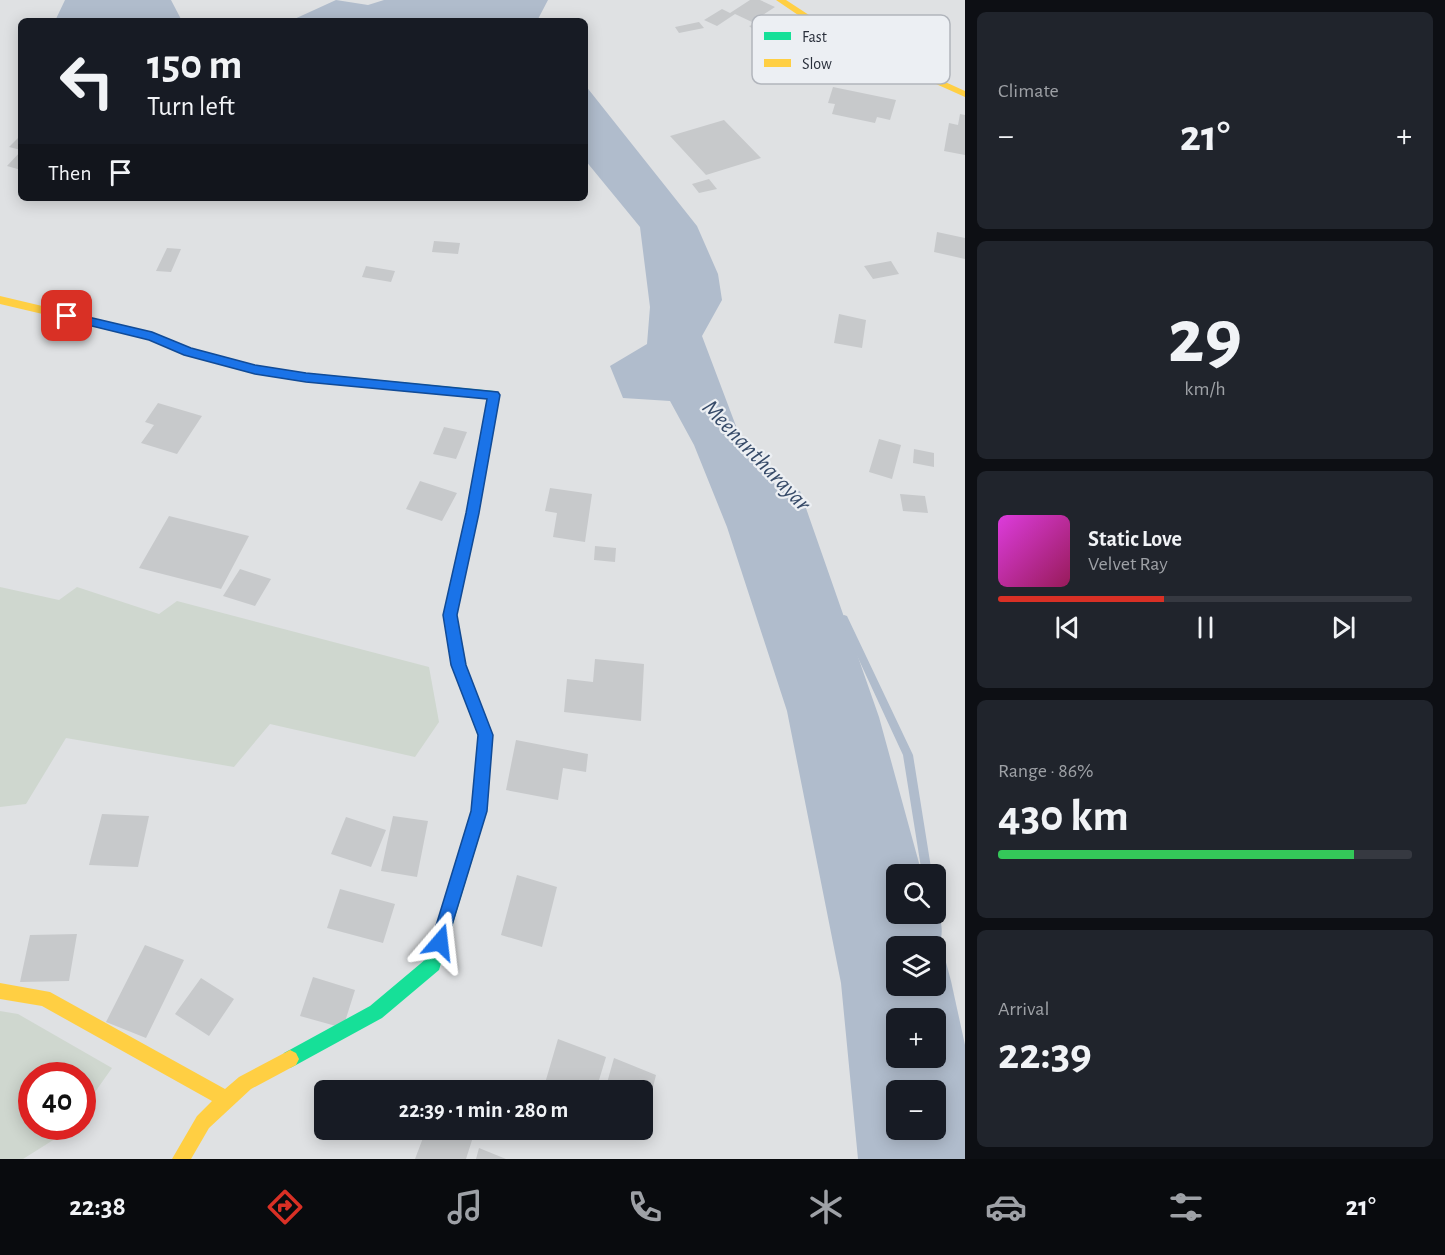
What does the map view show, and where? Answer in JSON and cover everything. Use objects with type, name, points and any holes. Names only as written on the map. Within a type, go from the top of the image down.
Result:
[{"type":"street","points":[[780,0],[803,15]]},
{"type":"street","points":[[943,84],[965,94]]},
{"type":"street","points":[[0,300],[152,336],[188,352],[251,369],[306,377],[494,395],[473,513],[450,615],[459,665],[485,735],[479,811],[433,964],[376,1012],[245,1083],[203,1122],[181,1159]]},
{"type":"street","points":[[0,991],[44,999],[227,1100]]},
{"type":"shaded area","points":[[0,587],[59,600],[77,587],[159,614],[177,601],[429,667],[439,722],[415,757],[270,724],[234,767],[66,738],[26,804],[0,807]]},
{"type":"shaded area","points":[[0,1011],[18,1014],[112,1068],[96,1091],[96,1062],[18,1062],[18,1140],[53,1140],[23,1159],[0,1159]]},
{"type":"water","points":[[65,0],[171,0],[180,18],[56,18]]},
{"type":"water","points":[[336,0],[368,5],[384,0],[548,0],[539,18],[297,18]]},
{"type":"water","points":[[588,89],[697,226],[718,274],[722,300],[702,336],[742,442],[776,486],[800,491],[879,717],[919,864],[886,864],[886,924],[936,924],[939,936],[886,936],[886,996],[946,996],[946,962],[965,1045],[965,1159],[858,1159],[841,983],[787,711],[727,527],[694,445],[670,401],[623,398],[610,366],[647,344],[650,307],[640,227],[588,164]]},
{"type":"building","points":[[750,0],[760,0],[775,7],[763,15],[752,15],[752,22],[735,14],[717,26],[704,20],[722,9],[730,13]]},
{"type":"building","points":[[699,22],[704,28],[679,33],[675,27]]},
{"type":"building","points":[[833,87],[896,100],[890,120],[877,117],[875,123],[832,114],[835,104],[828,103]]},
{"type":"building","points":[[960,114],[965,115],[965,155],[944,151],[949,123],[958,125]]},
{"type":"building","points":[[724,120],[761,158],[706,175],[670,136]]},
{"type":"building","points":[[18,138],[18,149],[9,147]]},
{"type":"building","points":[[18,154],[18,169],[7,166]]},
{"type":"building","points":[[709,179],[717,189],[699,193],[692,184]]},
{"type":"building","points":[[937,232],[965,238],[965,259],[934,252]]},
{"type":"building","points":[[434,241],[460,243],[458,254],[432,252]]},
{"type":"building","points":[[167,248],[181,249],[171,272],[156,271]]},
{"type":"building","points":[[891,261],[899,274],[873,279],[864,266]]},
{"type":"building","points":[[366,266],[395,271],[391,282],[362,277]]},
{"type":"building","points":[[839,314],[866,320],[862,348],[834,343]]},
{"type":"building","points":[[158,403],[202,416],[177,454],[141,443],[154,425],[145,422]]},
{"type":"building","points":[[444,427],[467,432],[456,459],[433,454]]},
{"type":"building","points":[[879,439],[901,445],[892,479],[869,472]]},
{"type":"building","points":[[914,449],[934,453],[934,467],[913,463]]},
{"type":"building","points":[[420,481],[457,493],[442,521],[406,509]]},
{"type":"building","points":[[550,488],[592,494],[585,542],[553,537],[557,513],[545,511]]},
{"type":"building","points":[[900,494],[925,496],[928,513],[903,511]]},
{"type":"building","points":[[169,516],[249,536],[221,589],[139,568]]},
{"type":"building","points":[[595,546],[616,548],[615,562],[594,560]]},
{"type":"building","points":[[240,569],[271,579],[255,606],[223,596]]},
{"type":"building","points":[[595,659],[644,664],[641,721],[564,712],[567,679],[593,682]]},
{"type":"building","points":[[516,740],[588,754],[586,772],[563,768],[558,800],[506,790]]},
{"type":"building","points":[[102,814],[149,816],[138,867],[89,865]]},
{"type":"building","points":[[393,816],[428,821],[417,877],[381,871]]},
{"type":"building","points":[[346,817],[386,830],[371,867],[331,854]]},
{"type":"building","points":[[517,875],[557,887],[542,947],[501,935]]},
{"type":"building","points":[[340,889],[395,904],[383,943],[327,928]]},
{"type":"building","points":[[77,934],[69,981],[20,982],[30,935]]},
{"type":"building","points":[[145,945],[184,960],[146,1038],[106,1022]]},
{"type":"building","points":[[313,977],[355,990],[343,1028],[300,1016]]},
{"type":"building","points":[[201,978],[234,999],[209,1036],[175,1014]]},
{"type":"building","points":[[558,1039],[606,1057],[599,1080],[546,1080]]},
{"type":"building","points":[[614,1058],[656,1075],[653,1087],[653,1080],[608,1080]]},
{"type":"building","points":[[422,1140],[472,1140],[466,1159],[415,1159]]},
{"type":"building","points":[[479,1148],[506,1159],[476,1159]]},
{"type":"waterway","name":"Meenantharayar","points":[[844,619],[908,755],[925,864]]},
{"type":"waterway","name":"Meenantharayar","points":[[936,924],[937,934]]},
{"type":"traffic: fast","points":[[226,362],[251,369],[306,377],[494,395],[489,421]]},
{"type":"traffic: fast","points":[[290,1059],[376,1012],[433,964],[479,811],[485,736],[460,668]]},
{"type":"traffic: slow","points":[[780,0],[803,15]]},
{"type":"traffic: slow","points":[[943,84],[965,94]]},
{"type":"traffic: slow","points":[[0,300],[152,336],[188,352],[226,362]]},
{"type":"traffic: slow","points":[[460,668],[450,615],[473,513],[489,421]]},
{"type":"traffic: slow","points":[[0,991],[44,998],[227,1100]]},
{"type":"traffic: slow","points":[[181,1159],[203,1122],[245,1083],[290,1059]]},
{"type":"route","points":[[67,316],[152,336],[188,352],[255,370],[494,395],[473,513],[450,615],[459,665],[485,735],[479,811],[440,942]]}]
